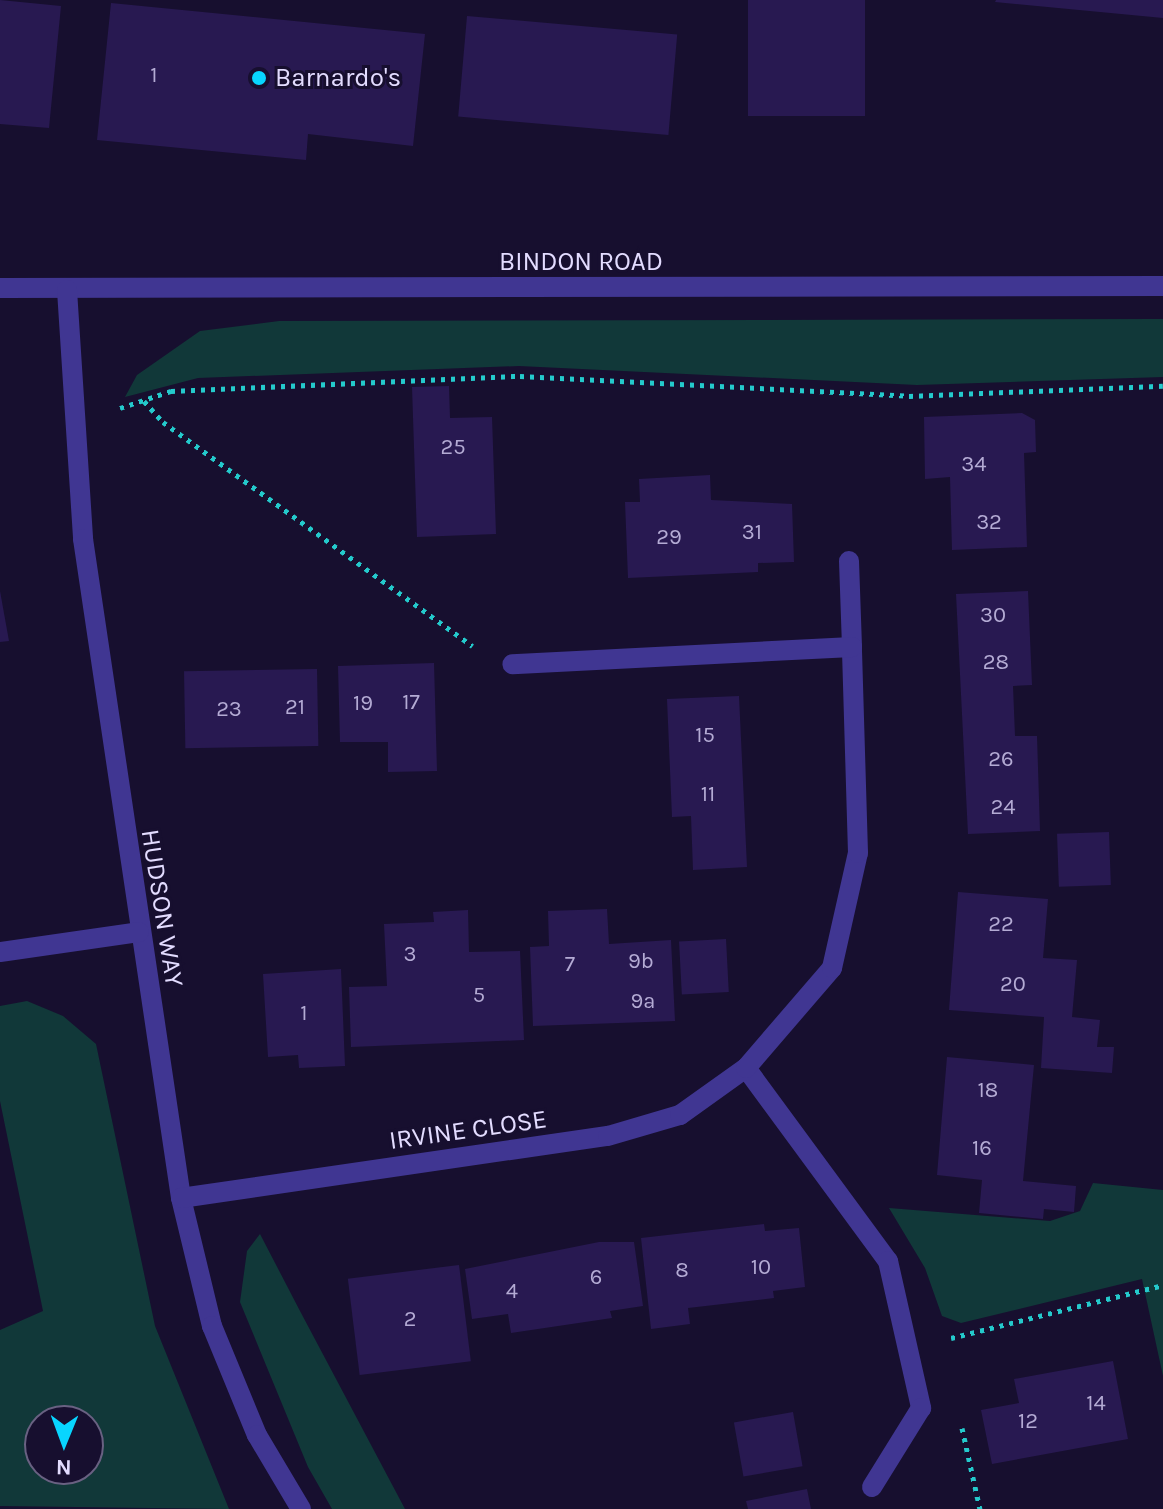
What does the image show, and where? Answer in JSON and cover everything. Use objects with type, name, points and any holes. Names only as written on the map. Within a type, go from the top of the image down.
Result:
[{"type":"street","name":"BINDON ROAD","points":[[0,288],[1163,286]]},
{"type":"street","name":"HUDSON WAY","points":[[67,290],[70,414],[139,932],[181,1198],[212,1326],[257,1435],[301,1509]]},
{"type":"street","name":"IRVINE CLOSE","points":[[181,1198],[608,1136],[680,1115],[746,1068],[832,968],[858,853],[849,561]]},
{"type":"street","points":[[512,664],[852,647]]},
{"type":"street","points":[[0,952],[139,932]]},
{"type":"street","points":[[746,1068],[888,1261],[910,1347],[921,1408],[872,1487]]},
{"type":"path","points":[[70,414],[186,390],[520,376],[909,396],[1163,386]]},
{"type":"path","points":[[144,401],[463,642],[512,664]]},
{"type":"path","points":[[910,1347],[1163,1285]]},
{"type":"green space","points":[[1163,319],[1163,377],[917,385],[519,366],[198,378],[125,397],[137,375],[200,331],[279,321]]},
{"type":"green space","points":[[27,1001],[63,1016],[96,1044],[155,1326],[229,1509],[0,1506],[0,1330],[43,1311],[0,1101],[0,1006]]},
{"type":"green space","points":[[1093,1183],[1163,1190],[1163,1376],[1142,1279],[961,1323],[942,1316],[925,1268],[889,1208],[1050,1221],[1080,1211]]},
{"type":"green space","points":[[260,1234],[405,1509],[332,1509],[308,1467],[240,1302],[247,1251]]},
{"type":"building","points":[[0,0],[61,6],[49,128],[0,124]]},
{"type":"building","points":[[748,0],[865,0],[865,116],[748,116]]},
{"type":"building","points":[[996,0],[1163,0],[1163,18],[995,2]]},
{"type":"building","points":[[111,3],[425,34],[413,146],[308,134],[306,160],[97,140]]},
{"type":"building","points":[[467,16],[677,34],[668,135],[458,117]]},
{"type":"building","points":[[449,386],[450,418],[492,417],[496,534],[417,537],[412,387]]},
{"type":"building","points":[[1022,413],[1035,420],[1036,452],[1024,453],[1027,547],[952,550],[950,477],[925,479],[924,417]]},
{"type":"building","points":[[710,475],[711,500],[792,504],[794,562],[758,563],[758,572],[628,578],[625,502],[640,502],[639,479]]},
{"type":"building","points":[[0,591],[9,641],[0,642]]},
{"type":"building","points":[[1028,591],[1032,685],[1013,686],[1015,736],[1037,736],[1040,831],[968,834],[956,594]]},
{"type":"building","points":[[434,663],[437,771],[388,772],[388,742],[340,742],[338,666]]},
{"type":"building","points":[[317,669],[318,746],[185,748],[184,671]]},
{"type":"building","points":[[739,696],[747,867],[693,870],[691,816],[672,817],[667,699]]},
{"type":"building","points":[[1109,832],[1111,885],[1059,887],[1057,834]]},
{"type":"building","points":[[958,892],[1048,899],[1043,958],[1077,960],[1072,1017],[1100,1020],[1097,1047],[1114,1047],[1112,1073],[1041,1068],[1044,1017],[949,1010]]},
{"type":"building","points":[[607,909],[609,944],[671,940],[675,1021],[533,1026],[530,947],[549,946],[548,911]]},
{"type":"building","points":[[468,910],[469,952],[520,951],[524,1040],[351,1047],[349,987],[387,986],[384,924],[434,922],[433,912]]},
{"type":"building","points":[[726,939],[729,992],[682,994],[679,941]]},
{"type":"building","points":[[341,969],[345,1066],[299,1068],[298,1055],[268,1057],[263,974]]},
{"type":"building","points":[[947,1057],[1034,1065],[1023,1181],[1076,1186],[1074,1212],[1044,1209],[1043,1219],[979,1213],[982,1180],[937,1175]]},
{"type":"building","points":[[764,1224],[765,1231],[799,1228],[805,1287],[773,1291],[774,1298],[688,1308],[690,1324],[651,1329],[641,1238]]},
{"type":"building","points":[[599,1242],[634,1242],[643,1306],[610,1311],[612,1318],[511,1333],[508,1314],[472,1319],[465,1269]]},
{"type":"building","points":[[459,1265],[471,1361],[360,1375],[348,1279]]},
{"type":"building","points":[[1113,1361],[1128,1439],[992,1464],[981,1410],[1019,1403],[1014,1379]]},
{"type":"building","points":[[793,1412],[803,1466],[743,1477],[734,1422]]},
{"type":"building","points":[[807,1489],[811,1509],[748,1509],[746,1501]]},
{"type":"place","name":"Barnardo's","points":[[259,78]]}]
